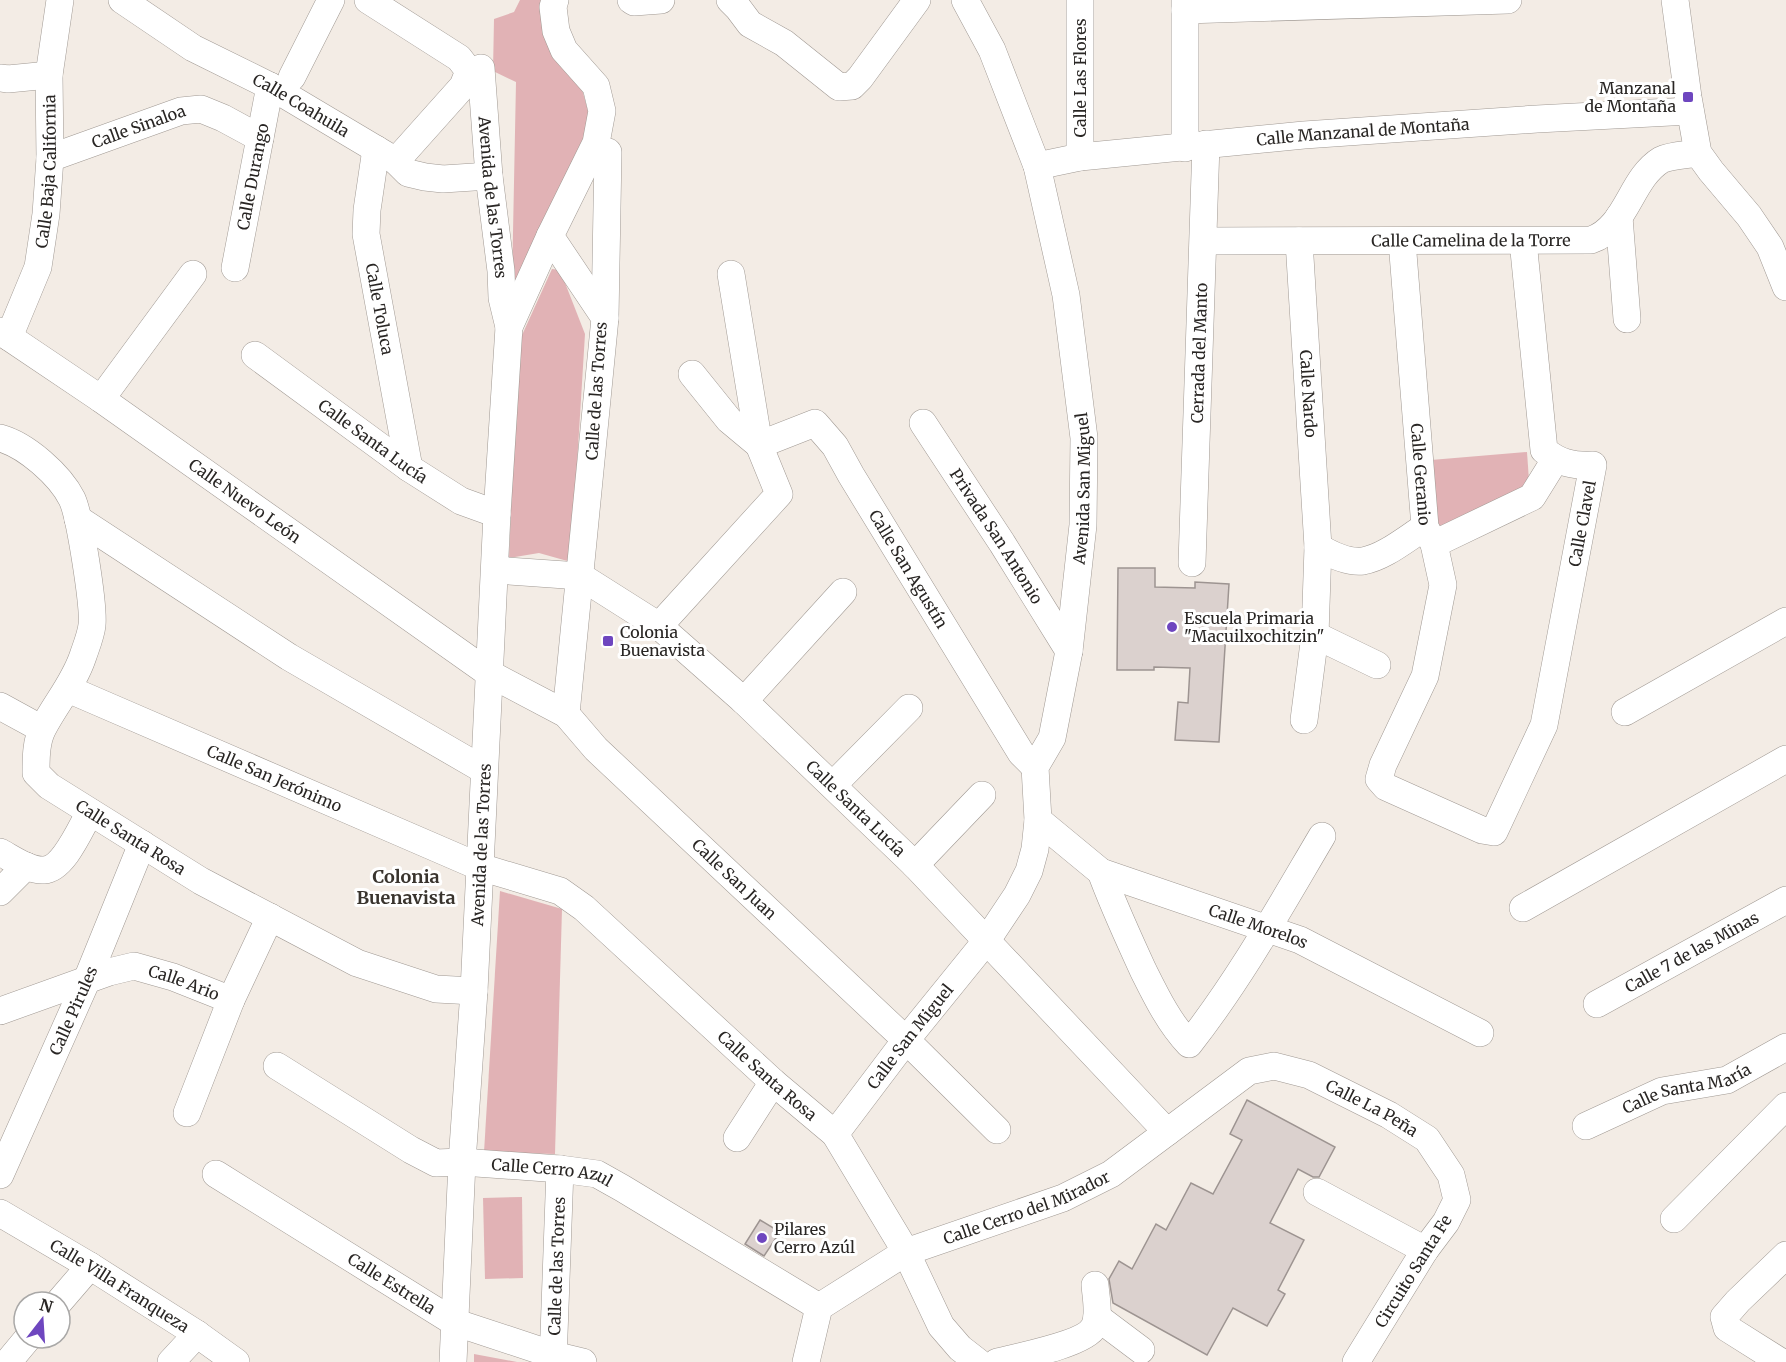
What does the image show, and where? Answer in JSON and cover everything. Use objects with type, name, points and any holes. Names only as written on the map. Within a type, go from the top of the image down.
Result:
[{"type":"street","name":"Calle Baja California","points":[[4,334],[38,267],[46,214],[50,158],[49,75],[60,0]]},
{"type":"street","name":"Calle Coahuila","points":[[122,0],[193,48],[281,81],[408,173],[443,179],[489,176]]},
{"type":"street","name":"Calle Durango","points":[[235,268],[260,138],[281,81],[331,0]]},
{"type":"street","points":[[368,0],[475,70],[463,86],[386,155]]},
{"type":"street","points":[[550,236],[596,143],[602,111],[596,86],[564,50],[556,31],[553,7],[555,0]]},
{"type":"street","points":[[632,0],[634,2],[661,0]]},
{"type":"street","points":[[730,0],[750,24],[784,43],[839,87],[852,86],[860,78],[917,0]]},
{"type":"street","name":"Avenida San Miguel","points":[[965,0],[992,50],[1037,166],[1066,295],[1084,438],[1083,525],[1069,651],[1052,738],[1035,767]]},
{"type":"street","name":"Calle Las Flores","points":[[1080,0],[1080,157]]},
{"type":"street","points":[[1185,5],[1508,0]]},
{"type":"street","points":[[1675,0],[1698,153],[1749,216],[1770,247],[1786,285]]},
{"type":"street","name":"Cerrada del Manto","points":[[1185,5],[1203,241],[1192,563]]},
{"type":"street","name":"Avenida de las Torres","points":[[453,1362],[497,514],[509,327],[502,298],[501,271],[475,70]]},
{"type":"street","points":[[0,78],[49,75]]},
{"type":"street","name":"Calle Sinaloa","points":[[50,158],[181,111],[201,109],[260,138]]},
{"type":"street","name":"Calle Manzanal de Montaña","points":[[1037,166],[1080,157],[1195,146],[1491,122],[1690,111]]},
{"type":"street","points":[[604,318],[608,152]]},
{"type":"street","name":"Calle Camelina de la Torre","points":[[1203,241],[1591,240],[1603,236],[1619,217],[1649,169],[1664,159],[1698,153]]},
{"type":"street","name":"Calle Toluca","points":[[386,155],[367,210],[366,234],[409,468]]},
{"type":"street","points":[[1619,217],[1627,319]]},
{"type":"street","name":"Avenida de las Torres","points":[[509,327],[550,236]]},
{"type":"street","name":"Calle de las Torres","points":[[550,236],[604,318],[566,714]]},
{"type":"street","points":[[1318,547],[1335,556],[1361,561],[1532,497],[1555,459],[1544,450],[1523,241]]},
{"type":"street","name":"Calle Nardo","points":[[1299,242],[1318,547],[1315,635],[1304,720]]},
{"type":"street","name":"Calle Geranio","points":[[1383,765],[1425,676],[1443,585],[1430,535],[1402,242]]},
{"type":"street","points":[[659,626],[779,494],[759,445],[731,273]]},
{"type":"street","points":[[101,399],[193,274]]},
{"type":"street","name":"Calle Nuevo León","points":[[4,334],[101,399],[490,674],[566,714]]},
{"type":"street","name":"Calle Santa Lucía","points":[[255,355],[409,468],[461,501],[497,514]]},
{"type":"street","points":[[692,374],[729,420],[759,445]]},
{"type":"street","name":"Calle San Agustín","points":[[759,445],[816,423],[835,446],[1021,753],[1035,767]]},
{"type":"street","name":"Privada San Antonio","points":[[922,423],[1002,543],[1069,651]]},
{"type":"street","name":"Calle Santa Rosa","points":[[0,438],[32,454],[62,483],[72,500],[78,519],[91,607],[92,626],[83,658],[68,689],[42,729],[36,755],[36,773],[49,786],[201,881],[357,963],[436,989],[474,991]]},
{"type":"street","name":"Calle Clavel","points":[[1383,765],[1379,779],[1386,788],[1482,830],[1494,832],[1544,725],[1593,465],[1575,466],[1555,459]]},
{"type":"street","points":[[78,519],[289,657],[484,770]]},
{"type":"street","name":"Calle Santa Lucía","points":[[495,570],[580,576],[659,626],[744,701],[915,865],[1167,1132]]},
{"type":"street","points":[[744,701],[843,592]]},
{"type":"street","points":[[1625,712],[1786,621]]},
{"type":"street","points":[[1315,635],[1377,664]]},
{"type":"street","name":"Calle San Jerónimo","points":[[68,689],[480,867]]},
{"type":"street","points":[[0,706],[42,729]]},
{"type":"street","points":[[833,785],[909,708]]},
{"type":"street","name":"Calle San Juan","points":[[566,714],[596,748],[906,1040]]},
{"type":"street","points":[[1523,908],[1786,759]]},
{"type":"street","points":[[987,940],[1017,895],[1029,871],[1035,849],[1038,819],[1035,767]]},
{"type":"street","points":[[915,865],[982,795]]},
{"type":"street","points":[[0,852],[35,868],[54,867],[67,854],[90,812]]},
{"type":"street","name":"Calle Morelos","points":[[1038,819],[1101,872],[1300,940],[1480,1033]]},
{"type":"street","points":[[1101,872],[1116,913],[1152,987],[1178,1033],[1189,1044],[1209,1019],[1322,837]]},
{"type":"street","name":"Calle Pirules","points":[[0,1175],[86,982],[142,844]]},
{"type":"street","name":"Calle Santa Rosa","points":[[480,867],[560,891],[584,908],[773,1082],[835,1134],[906,1252],[941,1326],[960,1348],[978,1362]]},
{"type":"street","points":[[0,892],[35,868]]},
{"type":"street","name":"Calle 7 de las Minas","points":[[1597,1004],[1786,900]]},
{"type":"street","points":[[187,1113],[231,1000],[270,917]]},
{"type":"street","name":"Calle San Miguel","points":[[835,1134],[906,1040],[987,940]]},
{"type":"street","name":"Calle Ario","points":[[0,1011],[109,972],[134,966],[173,977],[231,1000]]},
{"type":"street","points":[[906,1040],[997,1130]]},
{"type":"street","name":"Calle Santa María","points":[[1586,1126],[1662,1091],[1727,1080],[1786,1047]]},
{"type":"street","name":"Calle Cerro Azul","points":[[278,1066],[411,1150],[436,1163],[462,1161],[597,1174],[819,1306]]},
{"type":"street","name":"Calle Cerro del Mirador","points":[[819,1306],[906,1252],[1064,1198],[1111,1174],[1248,1071],[1274,1066]]},
{"type":"street","name":"Calle La Peña","points":[[1274,1066],[1309,1075],[1389,1115],[1427,1139],[1451,1175]]},
{"type":"street","points":[[737,1138],[773,1082]]},
{"type":"street","points":[[1674,1219],[1786,1106]]},
{"type":"street","name":"Calle de las Torres","points":[[554,1359],[560,1169]]},
{"type":"street","name":"Calle Estrella","points":[[216,1174],[454,1322],[554,1359],[583,1362]]},
{"type":"street","name":"Circuito Santa Fe","points":[[1356,1362],[1425,1250],[1446,1222],[1457,1200],[1451,1175]]},
{"type":"street","points":[[1317,1192],[1425,1250]]},
{"type":"street","name":"Calle Villa Franqueza","points":[[0,1213],[90,1266],[197,1334],[236,1362]]},
{"type":"street","points":[[1781,1362],[1726,1328],[1724,1317],[1786,1256]]},
{"type":"street","points":[[69,1290],[90,1266]]},
{"type":"street","points":[[997,1362],[1054,1348],[1086,1336],[1094,1328],[1097,1317],[1095,1285]]},
{"type":"street","points":[[806,1362],[819,1306]]},
{"type":"street","points":[[1097,1317],[1141,1350]]},
{"type":"street","points":[[171,1362],[197,1334]]},
{"type":"street","points":[[8,1362],[18,1350]]},
{"type":"shaded area","points":[[520,0],[550,0],[588,111],[587,134],[522,282],[512,283],[516,82],[493,71],[494,19],[514,12]]},
{"type":"shaded area","points":[[552,269],[560,270],[585,334],[571,562],[539,553],[509,558],[518,344]]},
{"type":"shaded area","points":[[1527,452],[1530,495],[1439,535],[1431,460]]},
{"type":"shaded area","points":[[500,891],[562,909],[555,1154],[484,1152]]},
{"type":"shaded area","points":[[522,1197],[523,1278],[485,1279],[483,1198]]},
{"type":"shaded area","points":[[474,1354],[517,1362],[474,1362]]},
{"type":"building","points":[[1118,568],[1155,568],[1155,587],[1195,588],[1195,582],[1229,584],[1219,742],[1175,740],[1178,702],[1188,703],[1190,668],[1154,667],[1154,670],[1117,670]]},
{"type":"building","points":[[1247,1100],[1335,1147],[1319,1177],[1313,1177],[1298,1169],[1270,1223],[1304,1240],[1278,1290],[1285,1294],[1267,1326],[1233,1308],[1207,1355],[1113,1303],[1109,1279],[1119,1261],[1132,1269],[1156,1224],[1166,1230],[1191,1183],[1213,1194],[1242,1140],[1230,1134]]},
{"type":"building","name":"Pilares Cerro Azúl","points":[[760,1220],[780,1232],[764,1256],[745,1244]]},
{"type":"place","name":"Manzanal de Montaña","points":[[1688,97]]},
{"type":"place","name":"Escuela Primaria \"Macuilxochitzin\"","points":[[1172,627]]},
{"type":"place","name":"Colonia Buenavista","points":[[608,641]]},
{"type":"place","name":"Pilares Cerro Azúl","points":[[762,1238]]},
{"type":"district","name":"Colonia Buenavista","points":[[406,887]]}]
